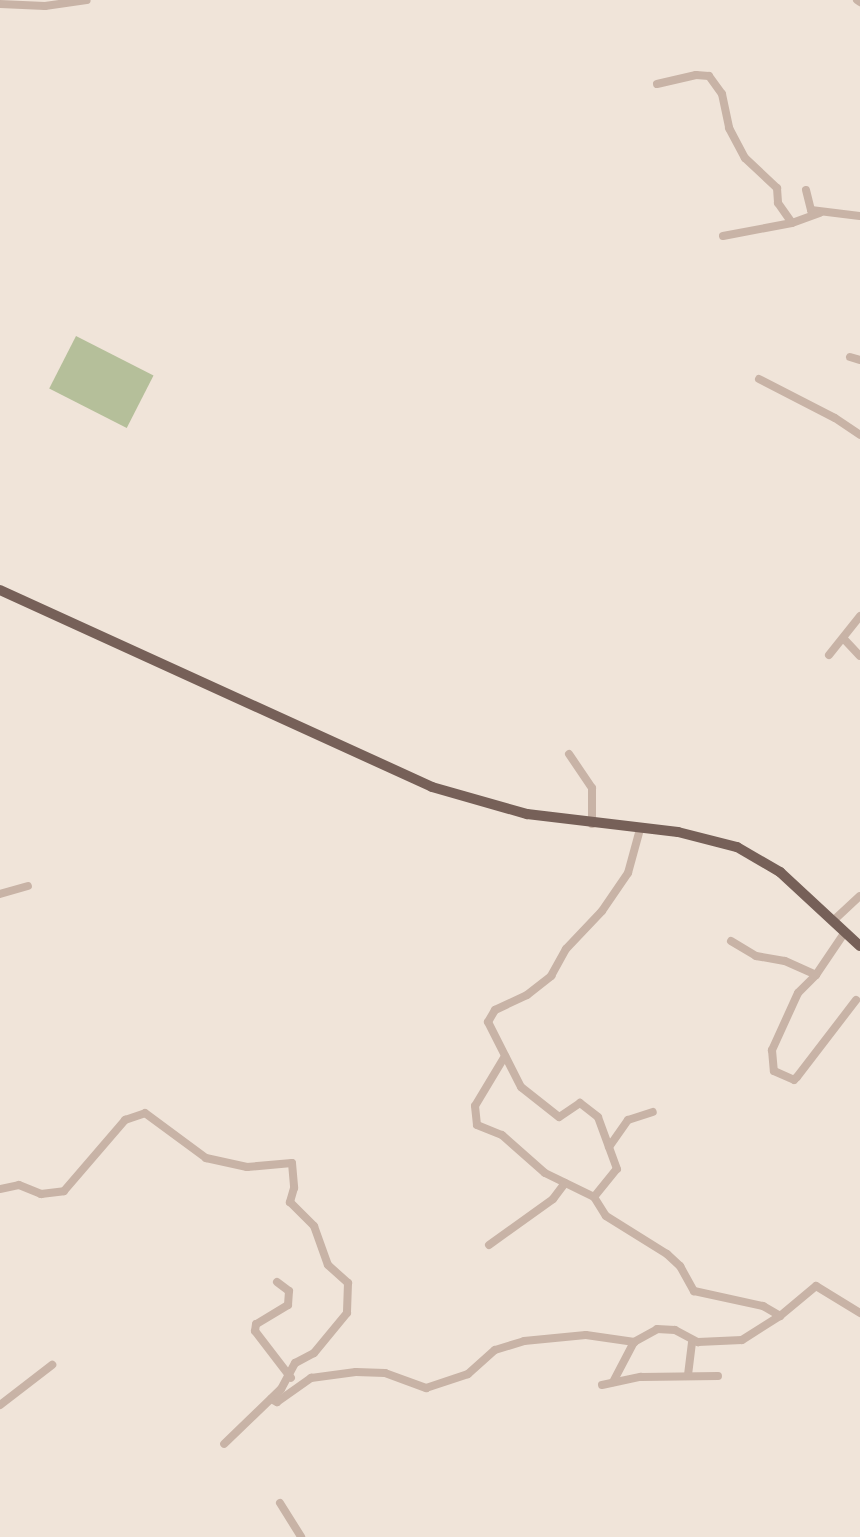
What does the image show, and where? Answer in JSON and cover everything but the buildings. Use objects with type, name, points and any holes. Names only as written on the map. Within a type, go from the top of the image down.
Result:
[{"type":"main road","points":[[0,590],[395,773],[470,799],[592,824],[697,836],[737,847],[780,872],[860,946]]},
{"type":"street","points":[[0,4],[45,6],[87,0]]},
{"type":"street","points":[[657,84],[696,75],[709,76],[722,94],[729,128],[745,158],[777,188],[778,203],[792,224]]},
{"type":"street","points":[[806,190],[807,205],[820,213]]},
{"type":"street","points":[[723,236],[792,224],[820,213],[860,216]]},
{"type":"street","points":[[850,357],[860,360]]},
{"type":"street","points":[[759,379],[835,418],[860,435]]},
{"type":"street","points":[[829,655],[860,616]]},
{"type":"street","points":[[844,639],[860,656]]},
{"type":"street","points":[[568,754],[592,788],[592,824]]},
{"type":"street","points":[[594,1197],[616,1175],[598,1117],[584,1105],[575,1105],[559,1117],[521,1087],[488,1022],[491,1014],[527,995],[551,976],[566,949],[620,887],[640,829]]},
{"type":"street","points":[[0,894],[28,886]]},
{"type":"street","points":[[834,920],[860,896]]},
{"type":"street","points":[[845,932],[816,975],[798,993],[772,1050],[774,1071],[794,1080],[856,1000]]},
{"type":"street","points":[[731,941],[756,957],[785,961],[816,975]]},
{"type":"street","points":[[505,1056],[475,1106],[474,1120],[482,1129],[502,1135],[545,1173],[594,1197],[606,1216],[667,1254],[680,1266],[694,1291],[763,1306],[780,1316]]},
{"type":"street","points":[[609,1147],[628,1120],[653,1112]]},
{"type":"street","points":[[0,1189],[19,1185],[41,1194],[64,1191],[125,1120],[145,1113],[206,1158],[247,1167],[292,1163],[294,1188],[290,1202],[314,1226],[328,1265],[350,1288],[347,1313],[314,1353],[295,1363],[290,1376],[271,1399],[224,1444]]},
{"type":"street","points":[[489,1245],[553,1199],[565,1183]]},
{"type":"street","points":[[277,1282],[289,1291],[288,1305],[256,1323],[255,1331],[296,1386]]},
{"type":"street","points":[[613,1382],[634,1342],[657,1329],[666,1328],[692,1341],[742,1340],[780,1316],[816,1286],[860,1313]]},
{"type":"street","points":[[271,1399],[277,1402],[296,1386],[322,1375],[370,1372],[426,1388],[468,1374],[495,1350],[512,1344],[578,1335],[634,1342]]},
{"type":"street","points":[[688,1375],[692,1341]]},
{"type":"street","points":[[0,1405],[52,1365]]},
{"type":"street","points":[[602,1385],[688,1375],[718,1376]]},
{"type":"street","points":[[280,1503],[301,1537]]},
{"type":"green space","points":[[76,336],[154,375],[127,428],[49,389]]}]
